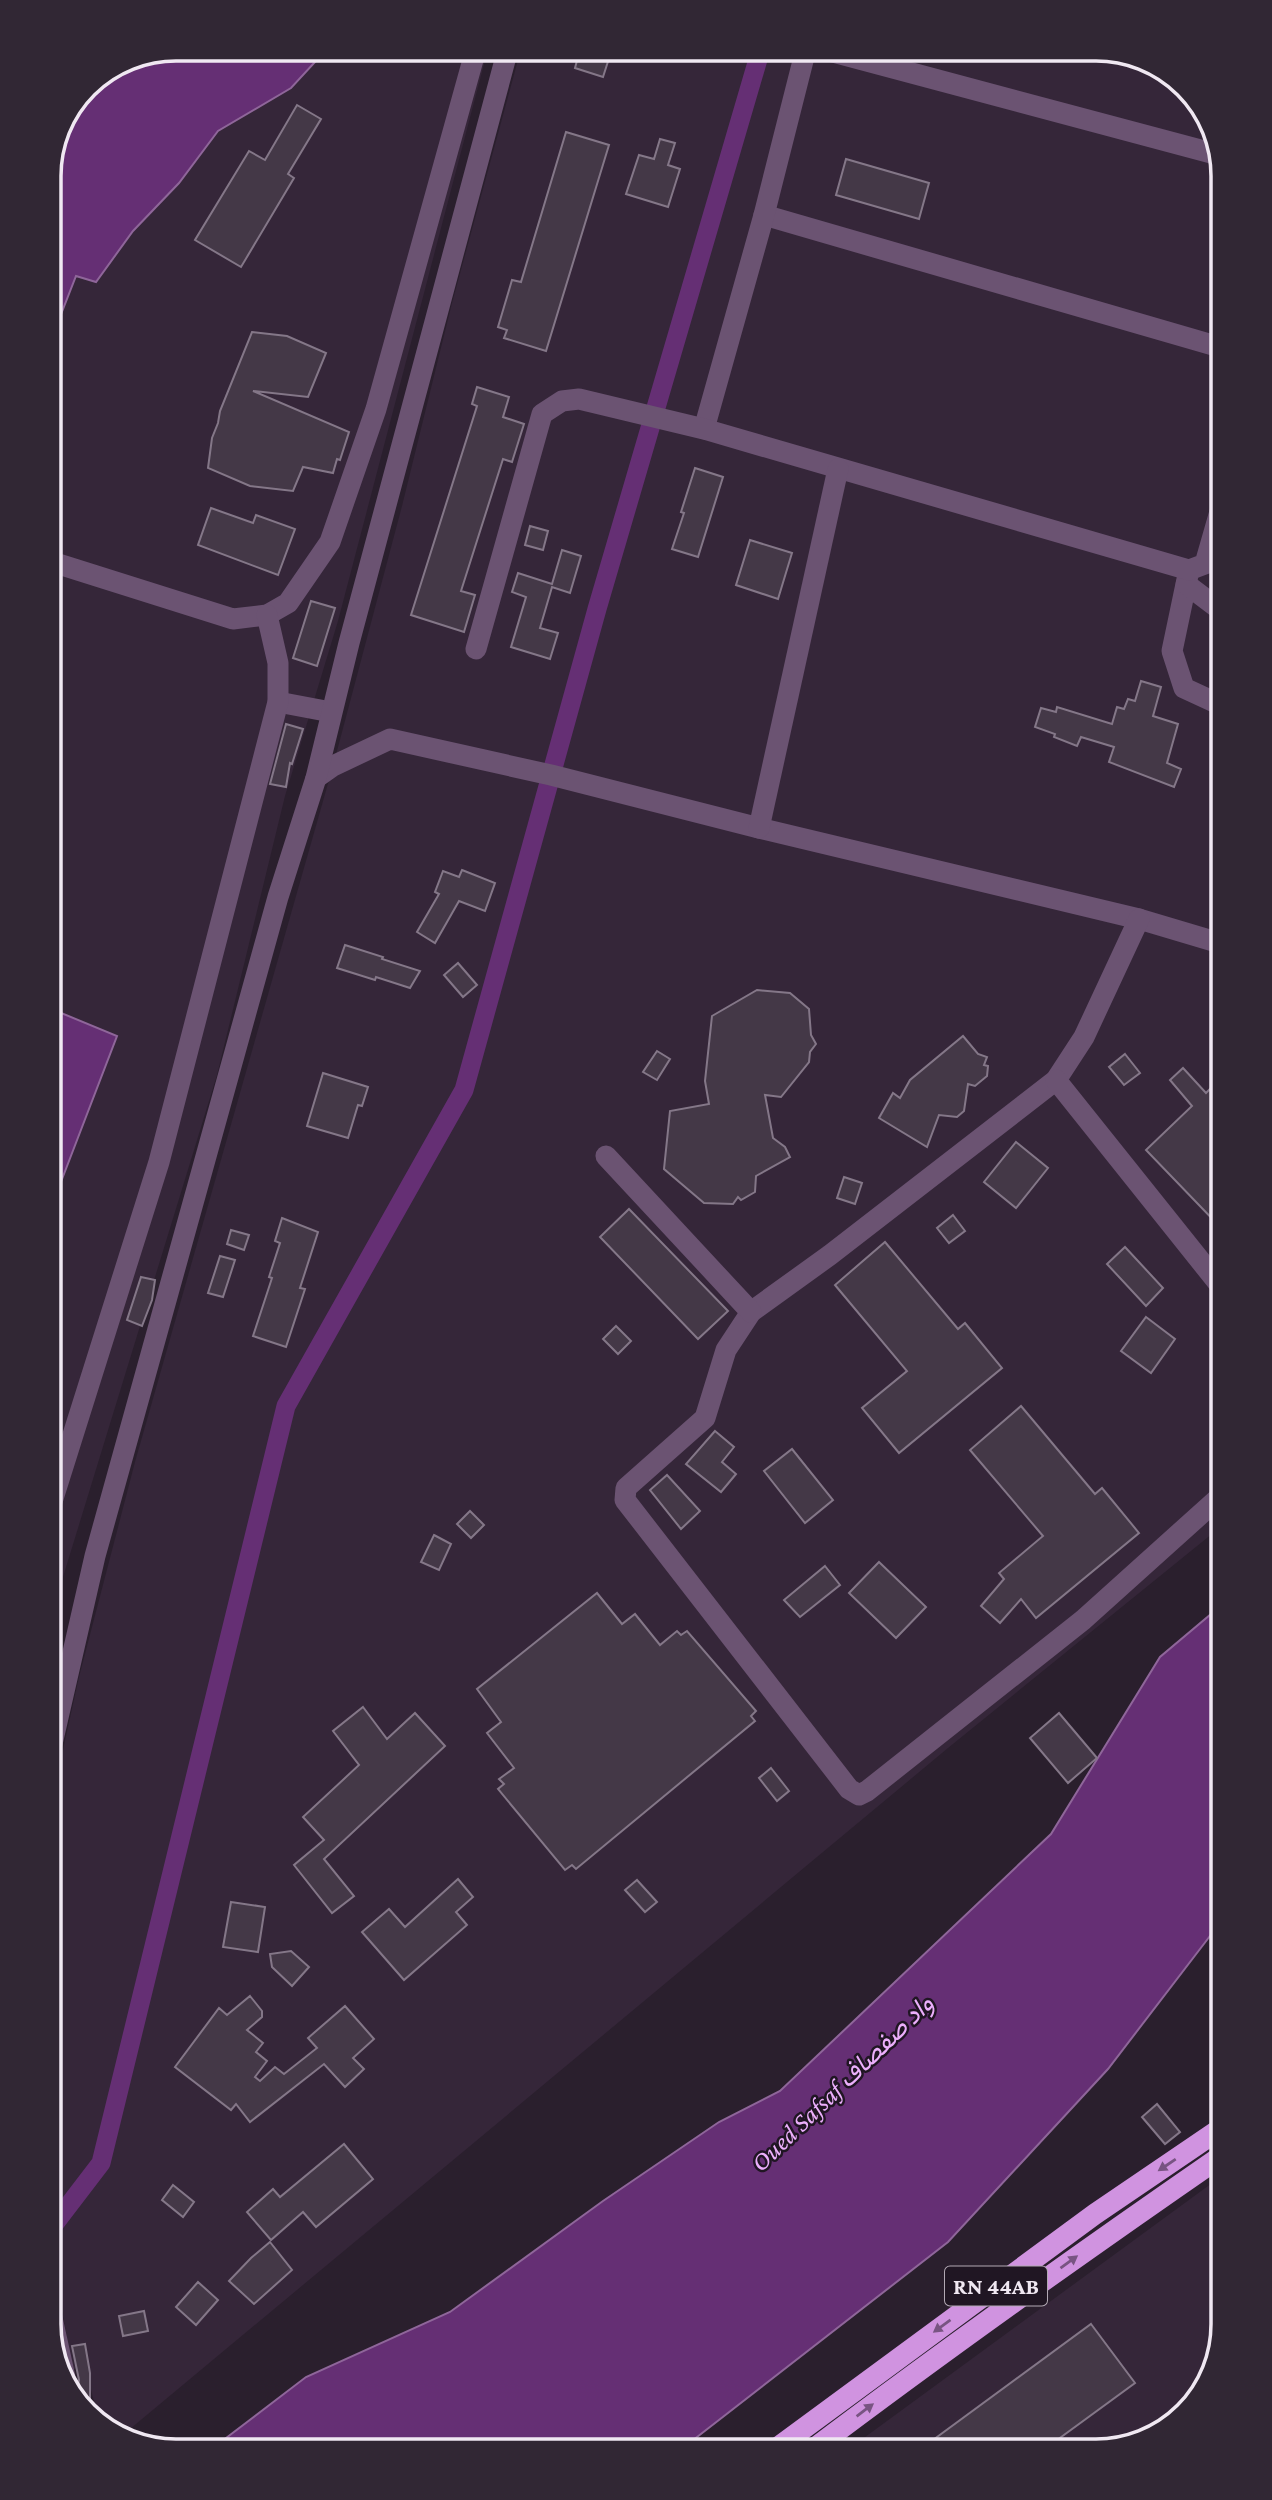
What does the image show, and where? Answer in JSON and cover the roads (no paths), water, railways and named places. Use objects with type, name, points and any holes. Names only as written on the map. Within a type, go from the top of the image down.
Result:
[{"type":"highway","name":"RN 44AB","points":[[789,2439],[1095,2214],[1211,2135]]},
{"type":"highway","name":"RN 44AB","points":[[827,2439],[1084,2251],[1211,2163]]},
{"type":"lane","points":[[61,565],[233,619],[267,615],[288,603],[330,542],[376,409],[473,61]]},
{"type":"lane","points":[[61,1705],[95,1556],[278,897],[316,778],[331,712],[505,61]]},
{"type":"lane","points":[[704,429],[764,215],[803,61]]},
{"type":"lane","points":[[867,61],[1208,152]]},
{"type":"lane","points":[[764,215],[1211,345]]},
{"type":"lane","points":[[477,649],[542,414],[562,401],[579,399],[704,429],[1188,577],[1211,600]]},
{"type":"lane","points":[[760,828],[838,469]]},
{"type":"lane","points":[[1211,543],[1205,564],[1188,577],[1172,651],[1184,688],[1211,700]]},
{"type":"lane","points":[[61,1473],[159,1162],[278,702],[278,663],[267,615]]},
{"type":"lane","points":[[278,702],[331,712]]},
{"type":"lane","points":[[316,778],[333,766],[390,739],[551,775],[1139,919],[1211,940]]},
{"type":"lane","points":[[1139,919],[1084,1037],[1056,1080],[830,1255],[751,1312],[726,1350],[705,1418],[626,1488],[625,1500],[854,1793],[859,1795],[1083,1620],[1211,1505]]},
{"type":"lane","points":[[1056,1080],[1211,1274]]},
{"type":"lane","points":[[606,1156],[751,1312]]},
{"type":"water","points":[[316,61],[291,88],[218,131],[179,183],[133,231],[96,282],[76,276],[61,314],[61,169],[65,146],[73,125],[85,106],[100,90],[139,67],[161,62]]},
{"type":"water","points":[[61,1013],[117,1036],[61,1182]]},
{"type":"water","name":"Oued Safsaf واد صفصاف","points":[[1211,1614],[1211,1935],[1108,2069],[948,2242],[694,2439],[225,2439],[306,2377],[450,2312],[603,2201],[719,2122],[780,2091],[1051,1834],[1160,1657]]},
{"type":"waterway","points":[[61,2215],[101,2163],[286,1406],[464,1090],[597,609],[757,61]]}]
